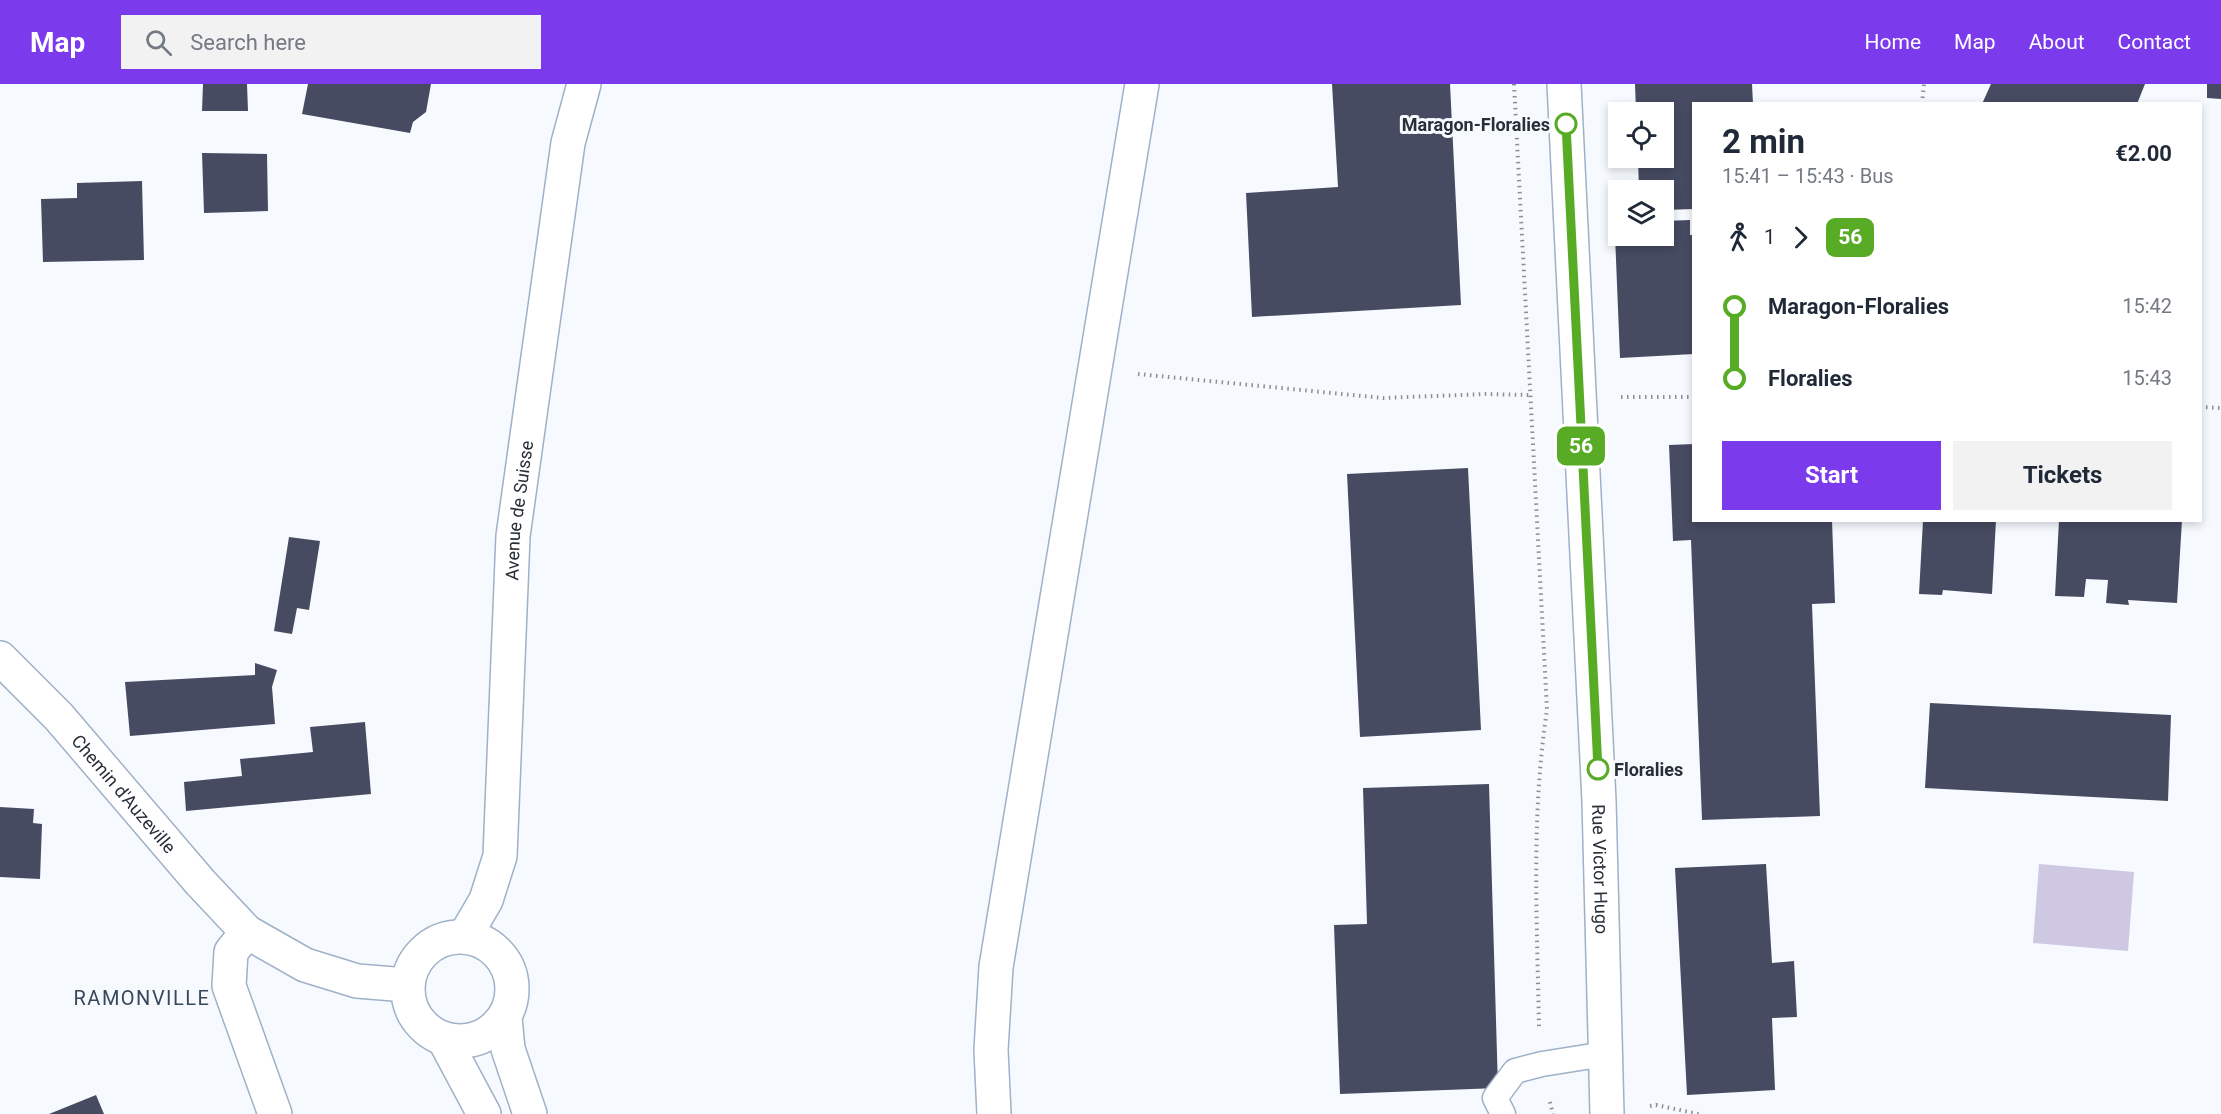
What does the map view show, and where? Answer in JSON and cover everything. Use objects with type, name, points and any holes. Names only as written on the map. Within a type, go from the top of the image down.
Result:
[{"type":"street","name":"Avenue de Suisse","points":[[465,936],[486,900],[500,856],[513,536],[568,143],[584,84]]},
{"type":"street","points":[[994,1114],[992,1050],[996,967],[1142,84]]},
{"type":"street","name":"Rue Victor Hugo","points":[[1564,84],[1599,801],[1607,1114]]},
{"type":"street","name":"Chemin d'Auzeville","points":[[0,658],[59,717],[192,874],[247,932],[304,965],[357,981],[407,985]]},
{"type":"street","points":[[247,932],[231,952],[229,986],[275,1114]]},
{"type":"street","points":[[505,1018],[479,1039],[445,1041],[424,1029],[410,1009],[407,985],[411,968],[420,954],[433,944],[448,938],[465,936],[486,943],[502,957],[512,977],[512,998],[505,1018],[508,1049],[530,1114]]},
{"type":"street","points":[[445,1041],[484,1114]]},
{"type":"lane","points":[[1503,1114],[1495,1098],[1515,1071],[1542,1064],[1605,1054]]},
{"type":"path","points":[[1514,84],[1547,710],[1540,755],[1536,878],[1539,1037],[1542,1064],[1553,1114]]},
{"type":"path","points":[[1922,102],[1924,84]]},
{"type":"path","points":[[1129,373],[1383,398],[1486,394],[1529,395]]},
{"type":"path","points":[[1578,396],[1692,397]]},
{"type":"path","points":[[2202,407],[2221,408]]},
{"type":"path","points":[[1644,1108],[1656,1105],[1699,1114]]},
{"type":"shaded area","points":[[2039,864],[2134,872],[2128,951],[2033,943]]},
{"type":"building","points":[[203,84],[247,84],[248,111],[202,111]]},
{"type":"building","points":[[308,84],[431,84],[426,112],[413,122],[410,133],[302,114]]},
{"type":"building","points":[[1332,84],[1450,84],[1461,305],[1252,317],[1246,193],[1338,187]]},
{"type":"building","points":[[1635,84],[1752,84],[1753,102],[1692,102],[1692,209],[1674,210],[1674,180],[1639,180],[1638,168],[1674,168],[1674,102],[1636,102]]},
{"type":"building","points":[[1991,84],[2145,84],[2138,102],[1983,102]]},
{"type":"building","points":[[2207,84],[2221,84],[2221,99],[2207,98]]},
{"type":"building","points":[[202,153],[267,154],[268,211],[204,213]]},
{"type":"building","points":[[142,181],[144,260],[43,262],[41,199],[77,198],[77,183]]},
{"type":"building","points":[[1690,220],[1692,354],[1620,358],[1615,246],[1674,246],[1674,221]]},
{"type":"building","points":[[1692,444],[1692,522],[1832,522],[1835,603],[1812,604],[1820,816],[1702,820],[1691,540],[1673,541],[1669,445]]},
{"type":"building","points":[[1468,468],[1481,730],[1360,737],[1347,474]]},
{"type":"building","points":[[1923,522],[1996,522],[1992,594],[1943,590],[1942,595],[1919,594]]},
{"type":"building","points":[[2059,522],[2182,522],[2177,603],[2128,600],[2129,605],[2106,603],[2108,580],[2086,579],[2084,597],[2055,596]]},
{"type":"building","points":[[289,537],[320,541],[309,610],[297,608],[292,634],[274,631]]},
{"type":"building","points":[[255,663],[277,670],[272,687],[275,724],[130,736],[125,682],[255,675]]},
{"type":"building","points":[[1930,703],[2171,715],[2168,801],[1925,788]]},
{"type":"building","points":[[365,722],[371,794],[186,811],[184,782],[242,776],[240,759],[313,752],[310,727]]},
{"type":"building","points":[[1489,784],[1498,1088],[1340,1094],[1334,925],[1367,924],[1363,788]]},
{"type":"building","points":[[0,807],[34,809],[33,823],[42,824],[40,879],[0,877]]},
{"type":"building","points":[[1766,864],[1772,963],[1794,961],[1797,1017],[1772,1018],[1775,1090],[1687,1095],[1675,868]]},
{"type":"building","points":[[96,1095],[104,1114],[49,1114]]},
{"type":"bus line","name":"56","points":[[1566,124],[1598,769]]},
{"type":"place","name":"Maragon-Floralies","points":[[1566,124]]},
{"type":"place","name":"Floralies","points":[[1598,769]]},
{"type":"district","name":"RAMONVILLE","points":[[142,998]]}]
